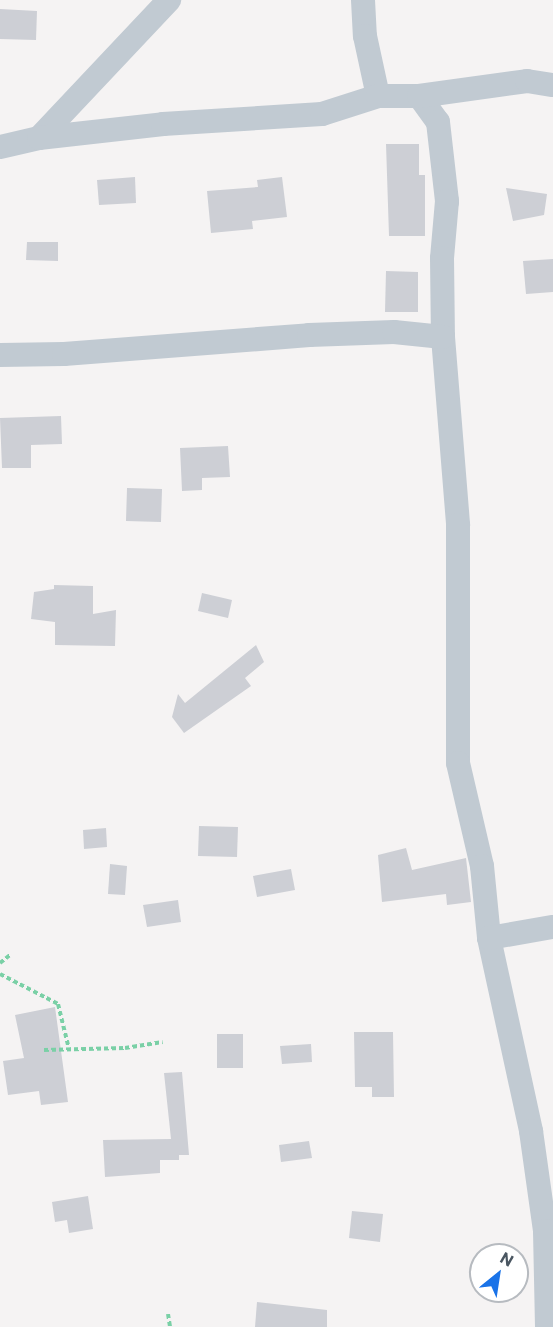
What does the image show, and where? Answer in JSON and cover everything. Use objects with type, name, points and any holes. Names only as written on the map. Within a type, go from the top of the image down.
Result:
[{"type":"street","points":[[39,138],[170,0]]},
{"type":"street","points":[[363,0],[365,36],[378,96]]},
{"type":"street","points":[[0,147],[39,138],[163,124],[322,114],[378,96],[418,96],[527,81],[553,85]]},
{"type":"street","points":[[418,96],[438,122],[447,201],[442,258],[443,337],[458,525],[458,763],[482,866],[489,938],[532,1142],[545,1231],[547,1327]]},
{"type":"street","points":[[0,355],[64,354],[309,335],[394,332],[443,337]]},
{"type":"street","points":[[489,938],[553,927]]},
{"type":"path","points":[[0,963],[11,954]]},
{"type":"path","points":[[0,974],[58,1004],[69,1049]]},
{"type":"path","points":[[44,1050],[125,1048],[163,1042]]},
{"type":"path","points":[[168,1314],[170,1327]]},
{"type":"building","points":[[0,9],[37,11],[36,40],[0,39]]},
{"type":"building","points":[[386,144],[419,144],[419,175],[425,175],[425,236],[389,236]]},
{"type":"building","points":[[135,177],[136,203],[99,205],[97,180]]},
{"type":"building","points":[[282,177],[287,217],[252,221],[253,229],[211,233],[207,191],[258,187],[257,180]]},
{"type":"building","points":[[506,188],[547,194],[544,215],[513,221]]},
{"type":"building","points":[[27,242],[58,242],[58,261],[26,260]]},
{"type":"building","points":[[553,259],[553,292],[526,294],[523,261]]},
{"type":"building","points":[[386,271],[418,272],[418,312],[385,312]]},
{"type":"building","points":[[61,416],[62,444],[31,445],[31,468],[2,468],[0,418]]},
{"type":"building","points":[[228,446],[230,477],[202,478],[202,490],[182,491],[180,448]]},
{"type":"building","points":[[127,488],[162,489],[161,522],[126,521]]},
{"type":"building","points":[[54,585],[93,586],[93,614],[116,610],[115,646],[55,645],[55,622],[31,619],[34,592],[54,589]]},
{"type":"building","points":[[202,593],[232,600],[228,618],[198,611]]},
{"type":"building","points":[[256,645],[264,662],[245,678],[251,686],[184,733],[172,717],[178,694],[185,703]]},
{"type":"building","points":[[199,826],[238,827],[237,857],[198,856]]},
{"type":"building","points":[[106,828],[107,847],[84,849],[83,830]]},
{"type":"building","points":[[406,848],[412,870],[466,858],[471,902],[447,905],[446,894],[382,902],[378,855]]},
{"type":"building","points":[[110,864],[127,866],[125,895],[108,894]]},
{"type":"building","points":[[291,869],[295,890],[257,897],[253,876]]},
{"type":"building","points":[[178,900],[181,922],[147,927],[143,905]]},
{"type":"building","points":[[55,1007],[68,1102],[41,1105],[39,1091],[8,1095],[3,1061],[24,1058],[15,1015]]},
{"type":"building","points":[[354,1032],[393,1032],[394,1097],[372,1097],[372,1087],[355,1087]]},
{"type":"building","points":[[217,1034],[243,1034],[243,1068],[217,1068]]},
{"type":"building","points":[[311,1044],[312,1062],[282,1064],[280,1046]]},
{"type":"building","points":[[182,1072],[189,1155],[179,1155],[179,1160],[160,1160],[160,1173],[105,1177],[103,1140],[171,1139],[164,1073]]},
{"type":"building","points":[[309,1141],[312,1158],[281,1162],[279,1145]]},
{"type":"building","points":[[88,1196],[93,1229],[69,1233],[67,1220],[55,1222],[52,1202]]},
{"type":"building","points":[[352,1211],[383,1214],[380,1242],[349,1238]]},
{"type":"building","points":[[257,1302],[327,1310],[327,1327],[255,1327]]}]
